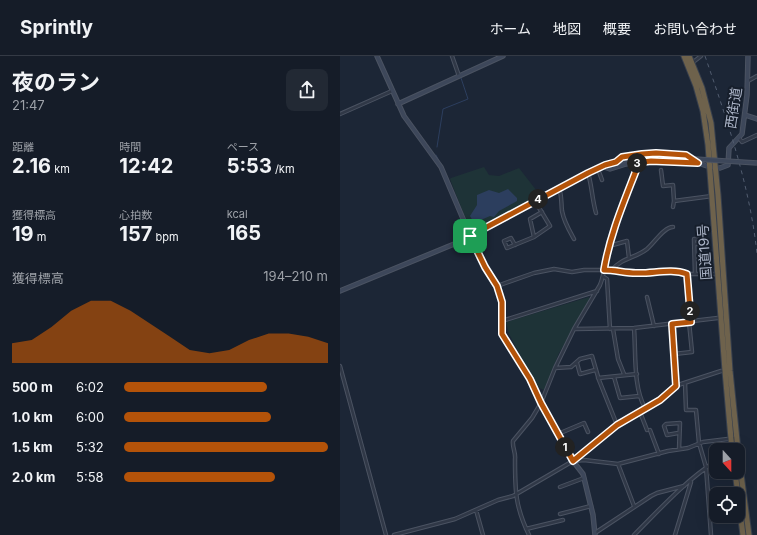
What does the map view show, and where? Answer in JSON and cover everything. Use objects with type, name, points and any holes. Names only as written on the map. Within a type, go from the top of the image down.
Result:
[{"type":"highway","name":"国道19号","points":[[684,56],[696,86],[703,110],[713,167],[712,196],[721,274]]},
{"type":"highway","name":"国道19号","points":[[689,56],[708,110],[711,123],[727,371],[736,443]]},
{"type":"highway","name":"国道19号","points":[[733,443],[734,438]]},
{"type":"highway","name":"国道19号","points":[[742,479],[749,535]]},
{"type":"highway","points":[[742,523],[743,535]]},
{"type":"street","points":[[377,56],[398,104],[411,126],[442,167],[470,236],[485,267],[497,286],[502,302],[502,334],[530,379],[541,403],[584,478],[591,506],[595,534],[634,506],[657,493],[684,486]]},
{"type":"street","points":[[452,56],[459,76]]},
{"type":"street","points":[[398,104],[503,56]]},
{"type":"street","points":[[692,62],[701,56]]},
{"type":"street","name":"西街道","points":[[713,167],[724,167],[728,164],[729,148],[742,134],[747,96],[748,56]]},
{"type":"street","points":[[748,81],[757,76]]},
{"type":"street","points":[[340,114],[392,91]]},
{"type":"street","points":[[745,115],[757,119]]},
{"type":"street","points":[[739,138],[742,142],[757,135]]},
{"type":"street","points":[[616,162],[622,157],[656,153],[686,155],[698,163]]},
{"type":"street","points":[[340,291],[459,242],[605,165],[644,157],[757,163]]},
{"type":"street","points":[[605,165],[610,169],[651,161],[698,163],[713,167]]},
{"type":"street","points":[[529,535],[520,514],[515,494],[514,441],[532,418],[541,403],[555,368],[574,329],[604,277],[608,246],[637,168],[635,163]]},
{"type":"street","points":[[598,168],[602,180]]},
{"type":"street","points":[[661,170],[663,186],[673,185],[673,207]]},
{"type":"street","points":[[588,173],[596,213]]},
{"type":"street","points":[[559,188],[561,194],[562,212],[566,226],[574,239]]},
{"type":"street","points":[[674,201],[712,196]]},
{"type":"street","points":[[515,245],[534,237],[550,226],[535,201]]},
{"type":"street","points":[[534,237],[530,219],[542,212]]},
{"type":"street","points":[[612,270],[619,262],[646,249],[668,227],[673,227]]},
{"type":"street","points":[[608,246],[626,241],[629,258]]},
{"type":"street","points":[[694,244],[695,274]]},
{"type":"street","points":[[497,286],[534,273],[554,270],[572,272],[584,270],[612,270],[633,273],[656,271],[687,274],[721,274]]},
{"type":"street","points":[[674,354],[692,352],[687,274]]},
{"type":"street","points":[[604,277],[607,279],[611,329],[618,359],[624,374]]},
{"type":"street","points":[[502,321],[597,291]]},
{"type":"street","points":[[647,298],[654,326]]},
{"type":"street","points":[[574,329],[634,328],[724,317]]},
{"type":"street","points":[[672,324],[676,386]]},
{"type":"street","points":[[634,328],[638,390],[639,396],[645,408]]},
{"type":"street","points":[[555,368],[571,367],[580,359],[592,356],[595,370],[617,425]]},
{"type":"street","points":[[577,362],[580,374],[595,370]]},
{"type":"street","points":[[340,366],[386,535]]},
{"type":"street","points":[[394,535],[455,518],[498,500],[513,496],[573,461],[617,425],[660,400],[676,386],[721,371],[727,371]]},
{"type":"street","points":[[598,378],[614,377],[624,374],[637,374]]},
{"type":"street","points":[[614,377],[620,398],[639,396]]},
{"type":"street","points":[[685,383],[686,410],[696,410],[699,443],[706,467],[711,535]]},
{"type":"street","points":[[640,412],[659,454]]},
{"type":"street","points":[[558,434],[584,423],[588,432]]},
{"type":"street","points":[[678,433],[667,435],[664,426],[666,424],[680,423],[678,433],[679,449]]},
{"type":"street","points":[[573,461],[584,460],[618,464],[688,448],[699,443],[734,438]]},
{"type":"street","points":[[618,464],[634,506]]},
{"type":"street","points":[[634,535],[684,486],[709,465]]},
{"type":"street","points":[[560,487],[584,478]]},
{"type":"street","points":[[676,535],[691,480]]},
{"type":"street","points":[[560,514],[591,506]]},
{"type":"street","points":[[476,510],[483,535]]},
{"type":"street","points":[[526,529],[562,520]]},
{"type":"street","points":[[638,531],[639,535]]},
{"type":"green space","points":[[484,167],[489,175],[499,176],[519,168],[540,195],[473,230],[470,230],[450,179]]},
{"type":"green space","points":[[589,297],[591,302],[559,353],[544,390],[537,387],[509,334],[506,322]]},
{"type":"water","points":[[508,189],[517,198],[517,201],[499,211],[494,217],[490,216],[474,223],[470,216],[477,205],[477,195],[489,190],[499,193]]},
{"type":"waterway","points":[[437,147],[443,109],[468,99],[461,78]]},
{"type":"waterway","points":[[436,155],[439,161]]},
{"type":"railway","points":[[705,56],[737,154],[749,203],[757,254]]},
{"type":"route","points":[[656,153],[686,155],[697,162],[698,163],[696,164],[661,161],[635,163],[637,168],[613,230],[604,270],[633,273],[656,271],[687,274],[691,322],[672,324],[676,386],[660,400],[617,425],[586,452],[573,461],[541,403],[530,379],[502,334],[502,302],[500,294],[470,236],[588,173],[605,165],[616,162],[622,157],[656,153]]}]
